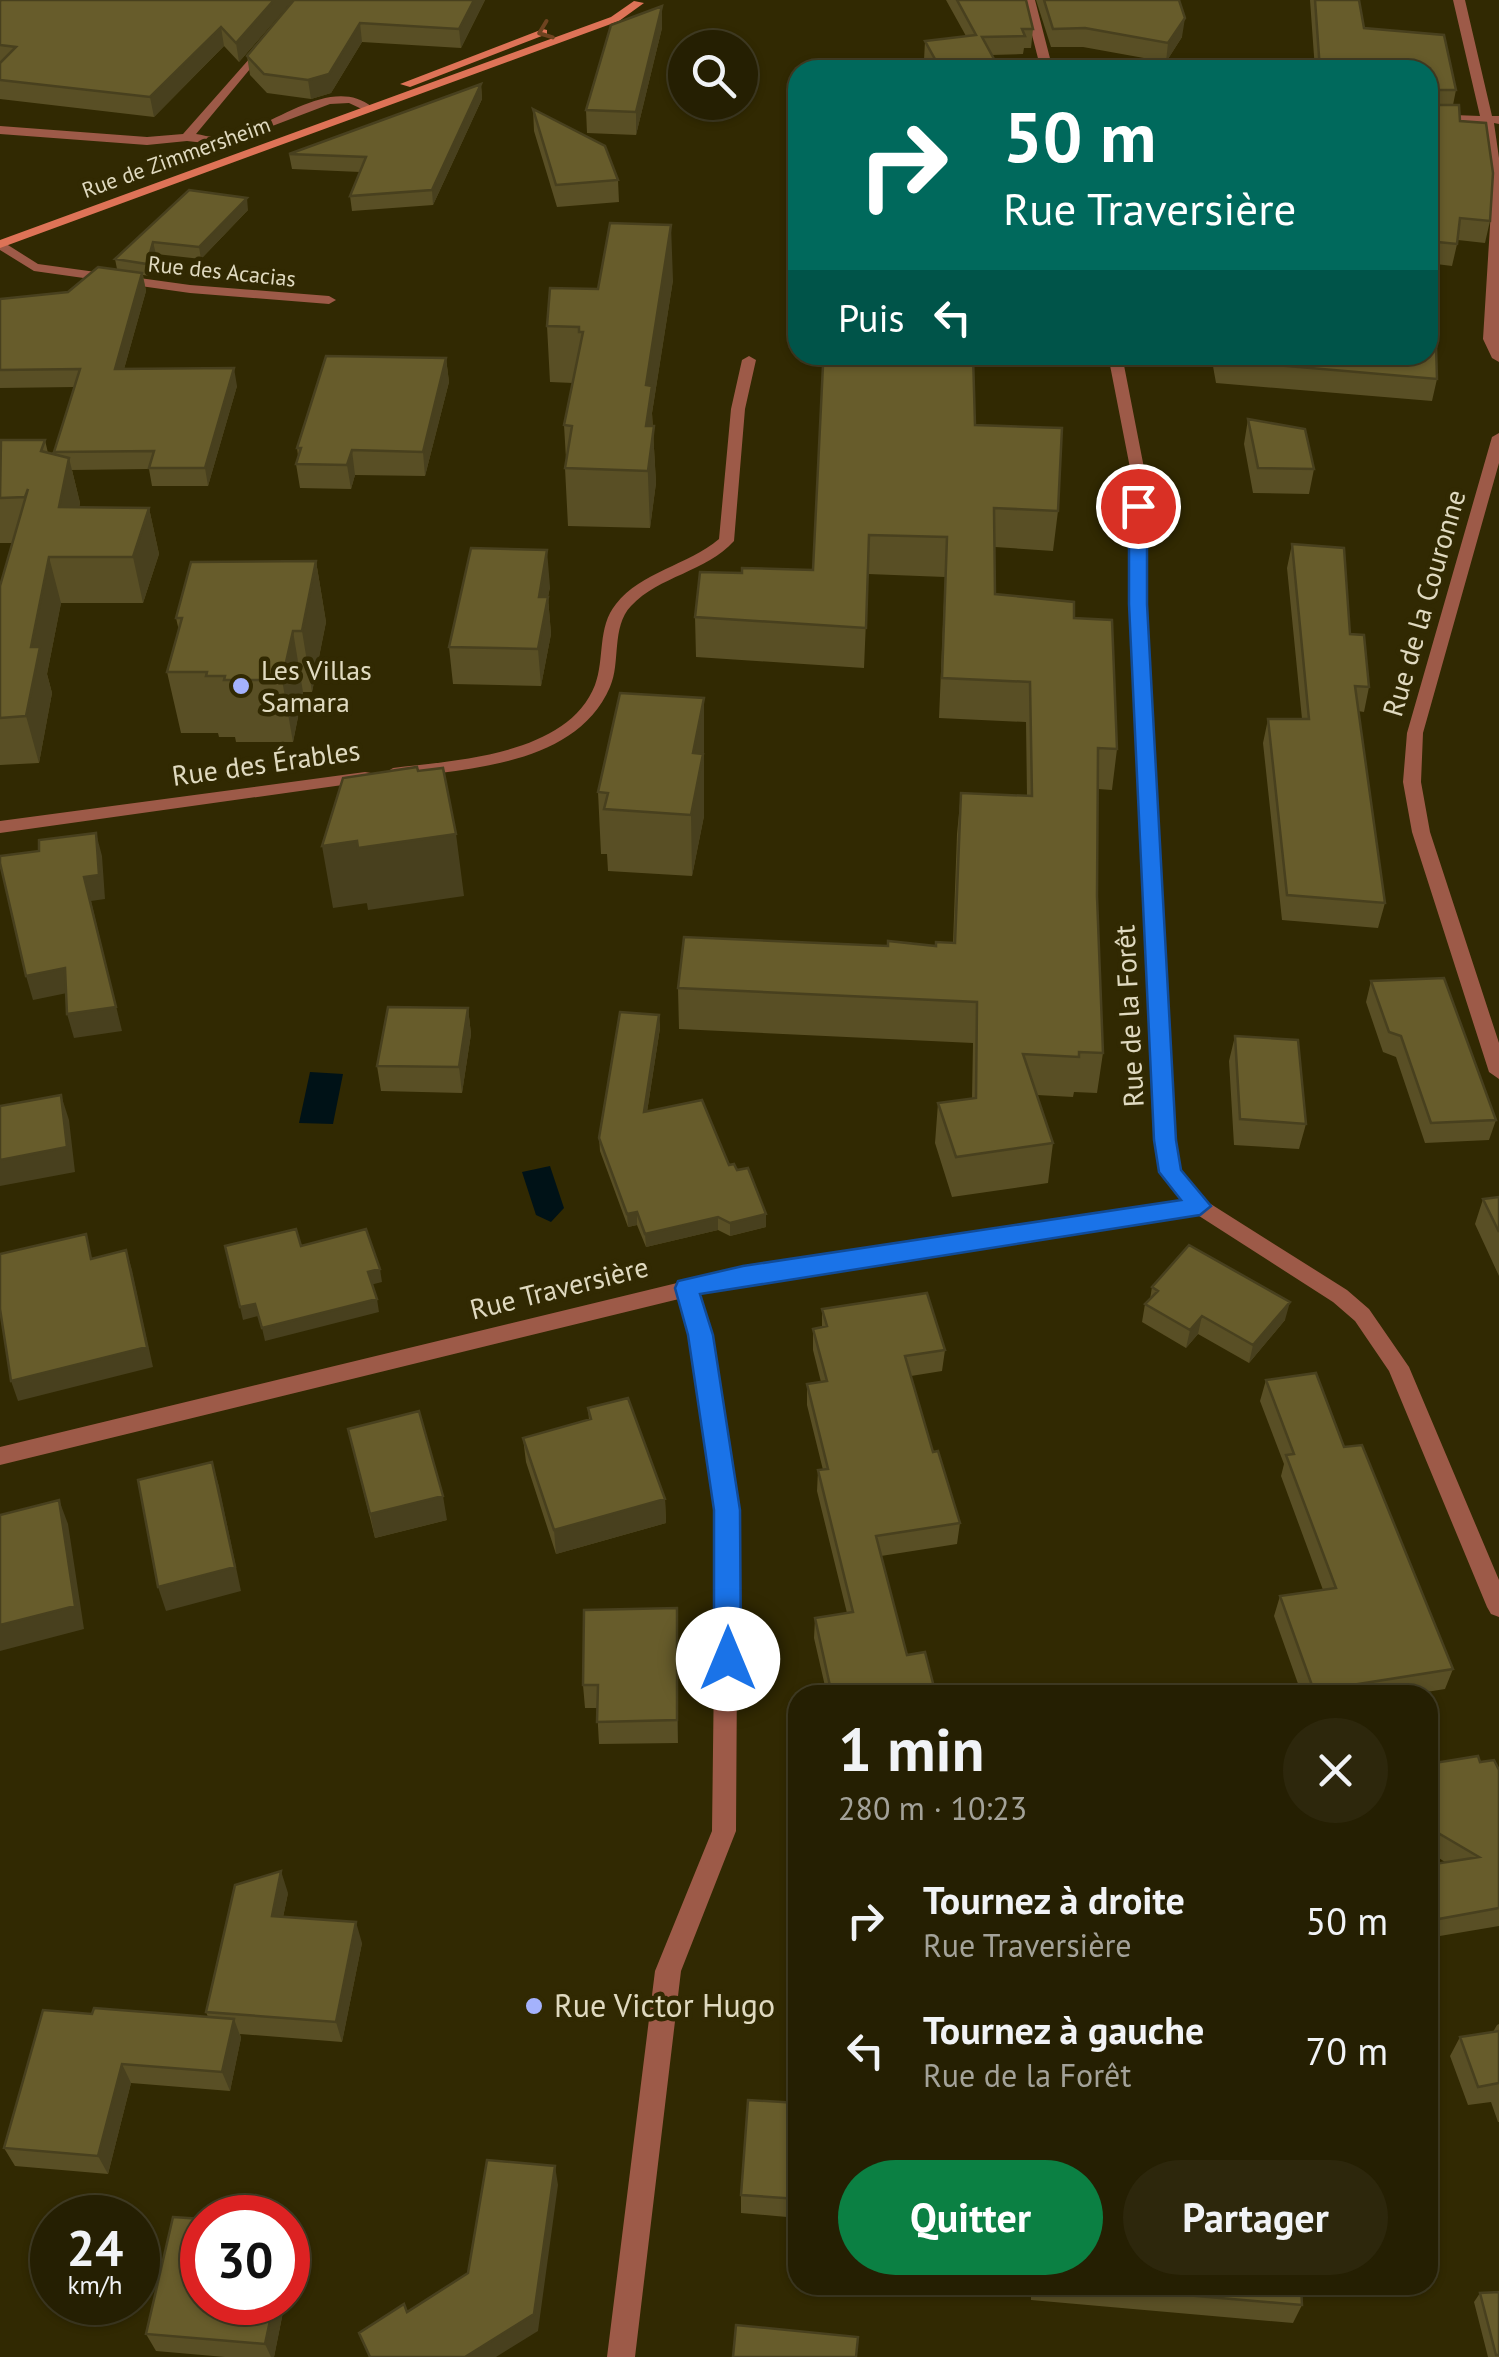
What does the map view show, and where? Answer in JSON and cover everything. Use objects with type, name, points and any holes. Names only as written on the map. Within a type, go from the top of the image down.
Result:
[{"type":"main road","name":"Rue de Zimmersheim","points":[[0,244],[366,107],[423,92],[615,19],[641,2]]},
{"type":"street","points":[[1029,0],[1044,60]]},
{"type":"street","points":[[1459,0],[1493,120],[1498,194],[1490,339],[1499,358]]},
{"type":"street","points":[[187,137],[277,30]]},
{"type":"street","points":[[0,130],[148,141],[187,137],[223,141],[328,101],[351,100],[366,107]]},
{"type":"street","points":[[1438,118],[1493,120]]},
{"type":"street","name":"Rue des Acacias","points":[[0,244],[34,266],[190,289],[328,300]]},
{"type":"street","name":"Rue des Érables","points":[[0,827],[488,760],[551,739],[594,706],[603,686],[619,609],[634,595],[712,554],[726,541],[738,409],[749,360]]},
{"type":"street","name":"Rue de la Forêt","points":[[1118,365],[1138,473],[1138,604],[1165,1140],[1170,1172],[1200,1206],[1340,1296],[1362,1315],[1398,1367],[1499,1607]]},
{"type":"street","name":"Rue de la Couronne","points":[[1499,438],[1415,734],[1412,782],[1421,832],[1499,1072]]},
{"type":"street","name":"Rue Traversière","points":[[0,1456],[743,1276],[1200,1206]]},
{"type":"street","points":[[621,2357],[668,1970],[724,1831],[727,1510],[700,1335],[687,1288]]},
{"type":"shaded area","points":[[310,1072],[343,1074],[333,1124],[299,1123]]},
{"type":"shaded area","points":[[550,1166],[564,1208],[551,1222],[536,1215],[522,1172]]},
{"type":"building","points":[[2,0],[274,0],[236,43],[221,27],[150,97],[0,80],[0,63],[16,47],[0,45]]},
{"type":"building","points":[[294,0],[474,0],[459,29],[360,23],[329,74],[308,80],[264,74],[247,56]]},
{"type":"building","points":[[957,0],[1026,0],[1033,29],[1022,29],[1025,36],[982,37],[995,60],[935,60],[925,41],[976,35]]},
{"type":"building","points":[[1044,0],[1179,0],[1185,18],[1168,43],[1085,28],[1053,29]]},
{"type":"building","points":[[1315,0],[1359,0],[1364,28],[1444,35],[1456,90],[1438,90],[1438,60],[1319,60]]},
{"type":"building","points":[[662,6],[636,112],[586,110],[611,25]]},
{"type":"building","points":[[481,84],[432,190],[350,196],[366,157],[289,154]]},
{"type":"building","points":[[1438,105],[1459,105],[1460,121],[1486,123],[1493,173],[1490,221],[1460,218],[1457,244],[1438,242]]},
{"type":"building","points":[[533,109],[605,146],[618,180],[556,185]]},
{"type":"building","points":[[189,190],[247,198],[199,247],[153,242],[147,264],[115,259]]},
{"type":"building","points":[[610,223],[671,225],[646,385],[652,386],[646,426],[654,426],[648,471],[565,468],[572,426],[564,425],[583,332],[579,332],[579,327],[547,326],[550,288],[598,289]]},
{"type":"building","points":[[98,267],[142,273],[115,369],[234,368],[205,468],[149,468],[154,451],[54,452],[80,369],[0,370],[0,299],[68,292]]},
{"type":"building","points":[[326,356],[446,358],[423,452],[352,450],[347,465],[296,464],[301,448],[297,448]]},
{"type":"building","points":[[823,365],[973,365],[975,425],[1062,428],[1058,511],[994,508],[995,594],[1074,602],[1074,618],[1112,620],[1117,749],[1098,748],[1097,896],[1103,1053],[1079,1052],[1079,1057],[1023,1054],[1053,1143],[956,1157],[938,1103],[976,1098],[977,1002],[678,988],[684,937],[888,946],[888,941],[936,946],[936,942],[955,943],[961,793],[1032,796],[1030,682],[942,678],[947,537],[869,535],[866,628],[695,617],[700,572],[742,573],[742,568],[813,570]]},
{"type":"building","points":[[1276,365],[1437,365],[1437,379]]},
{"type":"building","points":[[1248,419],[1305,429],[1314,469],[1258,468]]},
{"type":"building","points":[[1,440],[45,440],[41,451],[69,458],[59,507],[149,508],[133,557],[49,557],[31,647],[40,647],[26,716],[0,718],[0,586],[28,489],[25,497],[0,498]]},
{"type":"building","points":[[1292,544],[1344,548],[1350,634],[1364,635],[1369,687],[1355,686],[1385,903],[1287,895],[1268,719],[1309,719]]},
{"type":"building","points":[[471,548],[547,550],[539,597],[548,597],[538,649],[449,647]]},
{"type":"building","points":[[316,561],[302,631],[293,631],[282,680],[224,680],[225,676],[206,676],[207,672],[167,672],[182,618],[176,618],[191,562]]},
{"type":"building","points":[[620,693],[704,698],[693,753],[703,754],[691,815],[604,809],[608,793],[598,792]]},
{"type":"building","points":[[417,767],[418,771],[443,768],[456,834],[358,848],[357,841],[322,846],[343,778]]},
{"type":"building","points":[[96,833],[99,875],[84,877],[116,1007],[67,1014],[65,968],[26,976],[0,856],[39,851],[39,840]]},
{"type":"building","points":[[1444,978],[1496,1120],[1431,1123],[1401,1036],[1389,1032],[1371,981]]},
{"type":"building","points":[[388,1007],[468,1008],[459,1067],[377,1066]]},
{"type":"building","points":[[620,1012],[659,1015],[644,1112],[702,1100],[729,1165],[734,1164],[737,1170],[748,1168],[766,1214],[730,1223],[718,1217],[645,1234],[637,1212],[627,1214],[599,1138]]},
{"type":"building","points":[[1235,1036],[1298,1040],[1306,1124],[1240,1119]]},
{"type":"building","points":[[61,1095],[67,1147],[0,1160],[0,1106]]},
{"type":"building","points":[[1499,1197],[1499,1232],[1483,1199]]},
{"type":"building","points":[[296,1229],[301,1246],[366,1229],[380,1269],[368,1272],[377,1299],[262,1328],[255,1304],[240,1307],[225,1246]]},
{"type":"building","points":[[86,1234],[91,1259],[126,1250],[147,1347],[11,1381],[0,1309],[0,1254]]},
{"type":"building","points":[[1189,1245],[1290,1302],[1253,1345],[1202,1316],[1190,1330],[1145,1304],[1158,1291],[1152,1287]]},
{"type":"building","points":[[927,1293],[945,1350],[905,1356],[933,1452],[938,1451],[960,1523],[876,1536],[907,1655],[925,1652],[933,1685],[830,1685],[815,1618],[853,1612],[818,1470],[828,1469],[807,1384],[827,1381],[813,1329],[827,1326],[822,1309]]},
{"type":"building","points":[[1316,1373],[1344,1447],[1362,1445],[1453,1669],[1352,1685],[1312,1685],[1280,1596],[1336,1588],[1286,1455],[1294,1454],[1266,1380]]},
{"type":"building","points":[[628,1398],[665,1499],[554,1530],[523,1438],[591,1419],[588,1408]]},
{"type":"building","points":[[419,1411],[443,1496],[370,1514],[348,1429]]},
{"type":"building","points":[[212,1462],[235,1567],[158,1587],[138,1480]]},
{"type":"building","points":[[59,1500],[75,1606],[0,1625],[0,1515]]},
{"type":"building","points":[[677,1608],[677,1720],[597,1722],[598,1685],[583,1685],[584,1610]]},
{"type":"building","points":[[1478,1756],[1480,1762],[1494,1760],[1499,1770],[1499,1908],[1438,1919],[1438,1863],[1479,1857],[1438,1833],[1438,1762]]},
{"type":"building","points":[[281,1871],[272,1916],[356,1922],[336,2022],[206,2012],[235,1885]]},
{"type":"building","points":[[94,2008],[234,2019],[222,2072],[122,2064],[98,2156],[4,2148],[43,2010],[92,2014]]},
{"type":"building","points":[[1499,2031],[1499,2083],[1478,2087],[1460,2037]]},
{"type":"building","points":[[748,2100],[788,2102],[788,2198],[741,2195]]},
{"type":"building","points":[[487,2160],[555,2166],[534,2314],[465,2357],[370,2357],[359,2333],[404,2304],[407,2312],[468,2273]]},
{"type":"building","points":[[173,2217],[180,2217],[180,2325],[269,2325],[265,2344],[146,2334],[148,2325],[160,2325],[160,2273]]},
{"type":"building","points":[[1499,2292],[1499,2355],[1496,2355],[1480,2293]]},
{"type":"building","points":[[1186,2295],[1302,2295],[1302,2305]]},
{"type":"building","points":[[736,2325],[858,2337],[856,2357],[733,2357]]},
{"type":"place","name":"Les Villas Samara","points":[[241,686]]},
{"type":"place","name":"Rue Victor Hugo","points":[[534,2006]]},
{"type":"route","points":[[728,1659],[727,1510],[700,1335],[687,1288],[743,1276],[1200,1206],[1170,1172],[1165,1140],[1138,604],[1138,506]]}]
